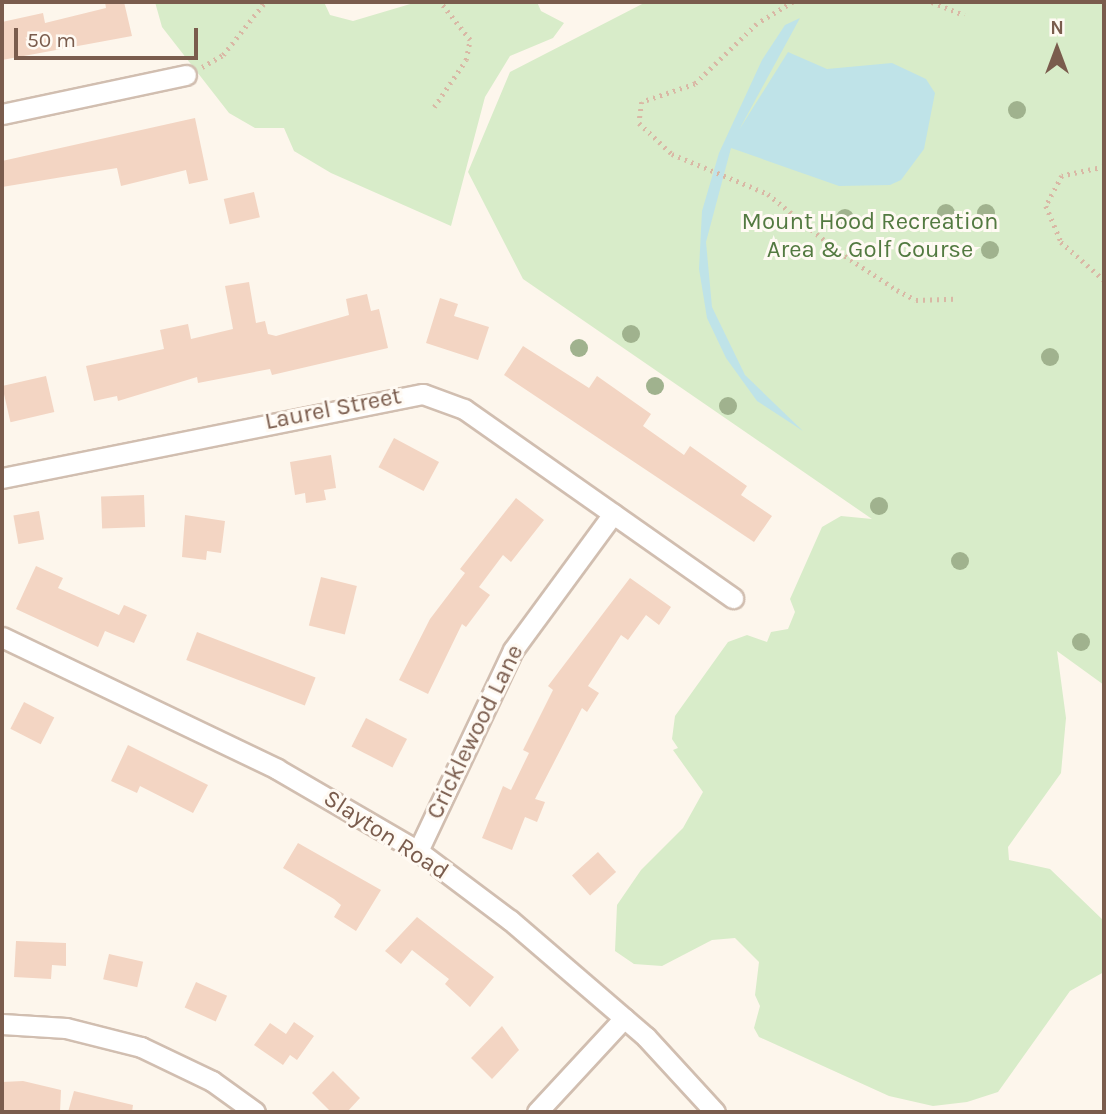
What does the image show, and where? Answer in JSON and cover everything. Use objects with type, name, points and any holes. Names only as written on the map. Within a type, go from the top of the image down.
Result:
[{"type":"street","points":[[2,114],[186,75]]},
{"type":"street","name":"Laurel Street","points":[[2,478],[423,394],[464,409],[733,598]]},
{"type":"street","name":"Cricklewood Lane","points":[[418,851],[513,650],[613,514]]},
{"type":"street","name":"Slayton Road","points":[[2,637],[277,769],[418,851],[510,920],[624,1018],[715,1112]]},
{"type":"street","points":[[537,1112],[624,1018]]},
{"type":"street","points":[[2,1024],[66,1028],[141,1047],[212,1081],[255,1112]]},
{"type":"path","points":[[186,75],[223,55],[265,2]]},
{"type":"path","points":[[434,107],[466,60],[470,40],[440,2]]},
{"type":"path","points":[[793,2],[757,24],[704,78],[639,107],[639,123],[653,140],[705,169],[768,194],[839,252],[897,290],[916,300],[954,299]]},
{"type":"path","points":[[932,2],[964,15]]},
{"type":"path","points":[[1104,167],[1062,176],[1046,206],[1061,242],[1104,280]]},
{"type":"green space","points":[[155,2],[324,2],[330,15],[353,21],[417,2],[537,2],[541,11],[564,23],[553,38],[510,56],[485,97],[451,226],[331,173],[294,151],[284,128],[255,128],[229,113],[162,27]]},
{"type":"green space","name":"Mount Hood Recreation Area & Golf Course","points":[[646,2],[1104,2],[1104,685],[1057,651],[1066,718],[1061,773],[1008,847],[1009,860],[1050,869],[1104,921],[1104,972],[1070,991],[998,1092],[967,1102],[933,1106],[889,1096],[759,1037],[754,1028],[760,1006],[755,995],[759,962],[735,938],[712,940],[662,966],[634,964],[615,951],[617,905],[641,870],[683,828],[703,792],[673,750],[678,748],[672,739],[675,716],[728,642],[747,635],[767,642],[771,632],[788,629],[795,612],[790,599],[822,527],[841,516],[872,519],[523,279],[468,172],[510,72]]},
{"type":"water","points":[[800,18],[739,130],[788,52],[827,69],[892,63],[926,79],[935,93],[924,149],[901,180],[890,185],[839,186],[731,148],[706,242],[712,307],[745,375],[803,431],[757,401],[726,358],[707,318],[699,269],[702,211],[719,153],[762,60],[785,25]]},
{"type":"building","points":[[105,2],[124,2],[132,36],[2,60],[2,22],[43,13],[45,23],[106,8]]},
{"type":"building","points":[[195,118],[208,180],[189,184],[186,170],[121,186],[117,168],[2,187],[2,161]]},
{"type":"building","points":[[254,192],[260,217],[230,224],[224,199]]},
{"type":"building","points":[[249,282],[256,323],[265,321],[268,334],[276,336],[349,315],[346,299],[367,294],[371,311],[379,309],[388,348],[272,375],[270,369],[198,383],[197,377],[118,401],[117,396],[94,401],[86,366],[164,349],[160,330],[188,324],[191,339],[233,329],[225,286]]},
{"type":"building","points":[[440,298],[458,304],[454,316],[489,327],[478,360],[426,343]]},
{"type":"building","points":[[523,346],[589,388],[597,376],[651,414],[643,426],[684,455],[690,446],[747,486],[741,495],[772,516],[754,542],[504,375]]},
{"type":"building","points":[[46,376],[54,412],[10,422],[2,386]]},
{"type":"building","points":[[394,438],[439,462],[424,491],[379,467]]},
{"type":"building","points":[[331,455],[336,488],[324,490],[326,500],[306,503],[305,493],[295,495],[290,462]]},
{"type":"building","points":[[144,495],[145,527],[102,528],[101,497]]},
{"type":"building","points":[[516,498],[544,520],[511,562],[503,555],[479,587],[490,595],[466,627],[462,624],[428,694],[399,680],[430,619],[465,573],[460,569]]},
{"type":"building","points":[[39,511],[44,540],[18,544],[13,516]]},
{"type":"building","points":[[185,515],[225,521],[221,553],[207,551],[206,560],[182,557]]},
{"type":"building","points":[[36,566],[63,578],[58,588],[119,615],[124,605],[147,615],[134,643],[105,631],[98,647],[16,609]]},
{"type":"building","points":[[321,577],[357,586],[345,634],[309,626]]},
{"type":"building","points":[[630,578],[671,607],[659,625],[646,615],[628,640],[621,635],[588,686],[599,693],[587,712],[582,708],[535,799],[545,802],[537,822],[525,817],[512,850],[482,838],[503,786],[511,790],[529,753],[523,750],[553,690],[548,686]]},
{"type":"building","points":[[197,632],[316,678],[305,706],[186,660]]},
{"type":"building","points":[[24,702],[54,717],[41,744],[10,729]]},
{"type":"building","points":[[366,718],[407,739],[392,767],[351,747]]},
{"type":"building","points":[[128,745],[208,785],[193,813],[140,786],[137,793],[111,781]]},
{"type":"building","points":[[298,843],[381,890],[356,931],[334,917],[341,905],[283,868]]},
{"type":"building","points":[[598,852],[616,872],[590,895],[572,875]]},
{"type":"building","points":[[417,917],[494,977],[470,1007],[445,984],[449,979],[412,950],[401,964],[385,951]]},
{"type":"building","points":[[16,941],[66,943],[66,966],[52,965],[51,979],[14,977]]},
{"type":"building","points":[[109,954],[143,962],[137,987],[103,979]]},
{"type":"building","points":[[196,982],[227,996],[216,1021],[185,1008]]},
{"type":"building","points":[[294,1022],[314,1036],[297,1060],[290,1055],[283,1065],[254,1045],[270,1023],[286,1034]]},
{"type":"building","points":[[502,1026],[519,1050],[492,1079],[471,1058]]},
{"type":"building","points":[[333,1071],[360,1098],[347,1112],[331,1112],[312,1093]]},
{"type":"building","points":[[23,1081],[61,1090],[60,1112],[2,1112],[2,1082]]},
{"type":"building","points":[[74,1091],[133,1105],[132,1112],[68,1112]]}]
